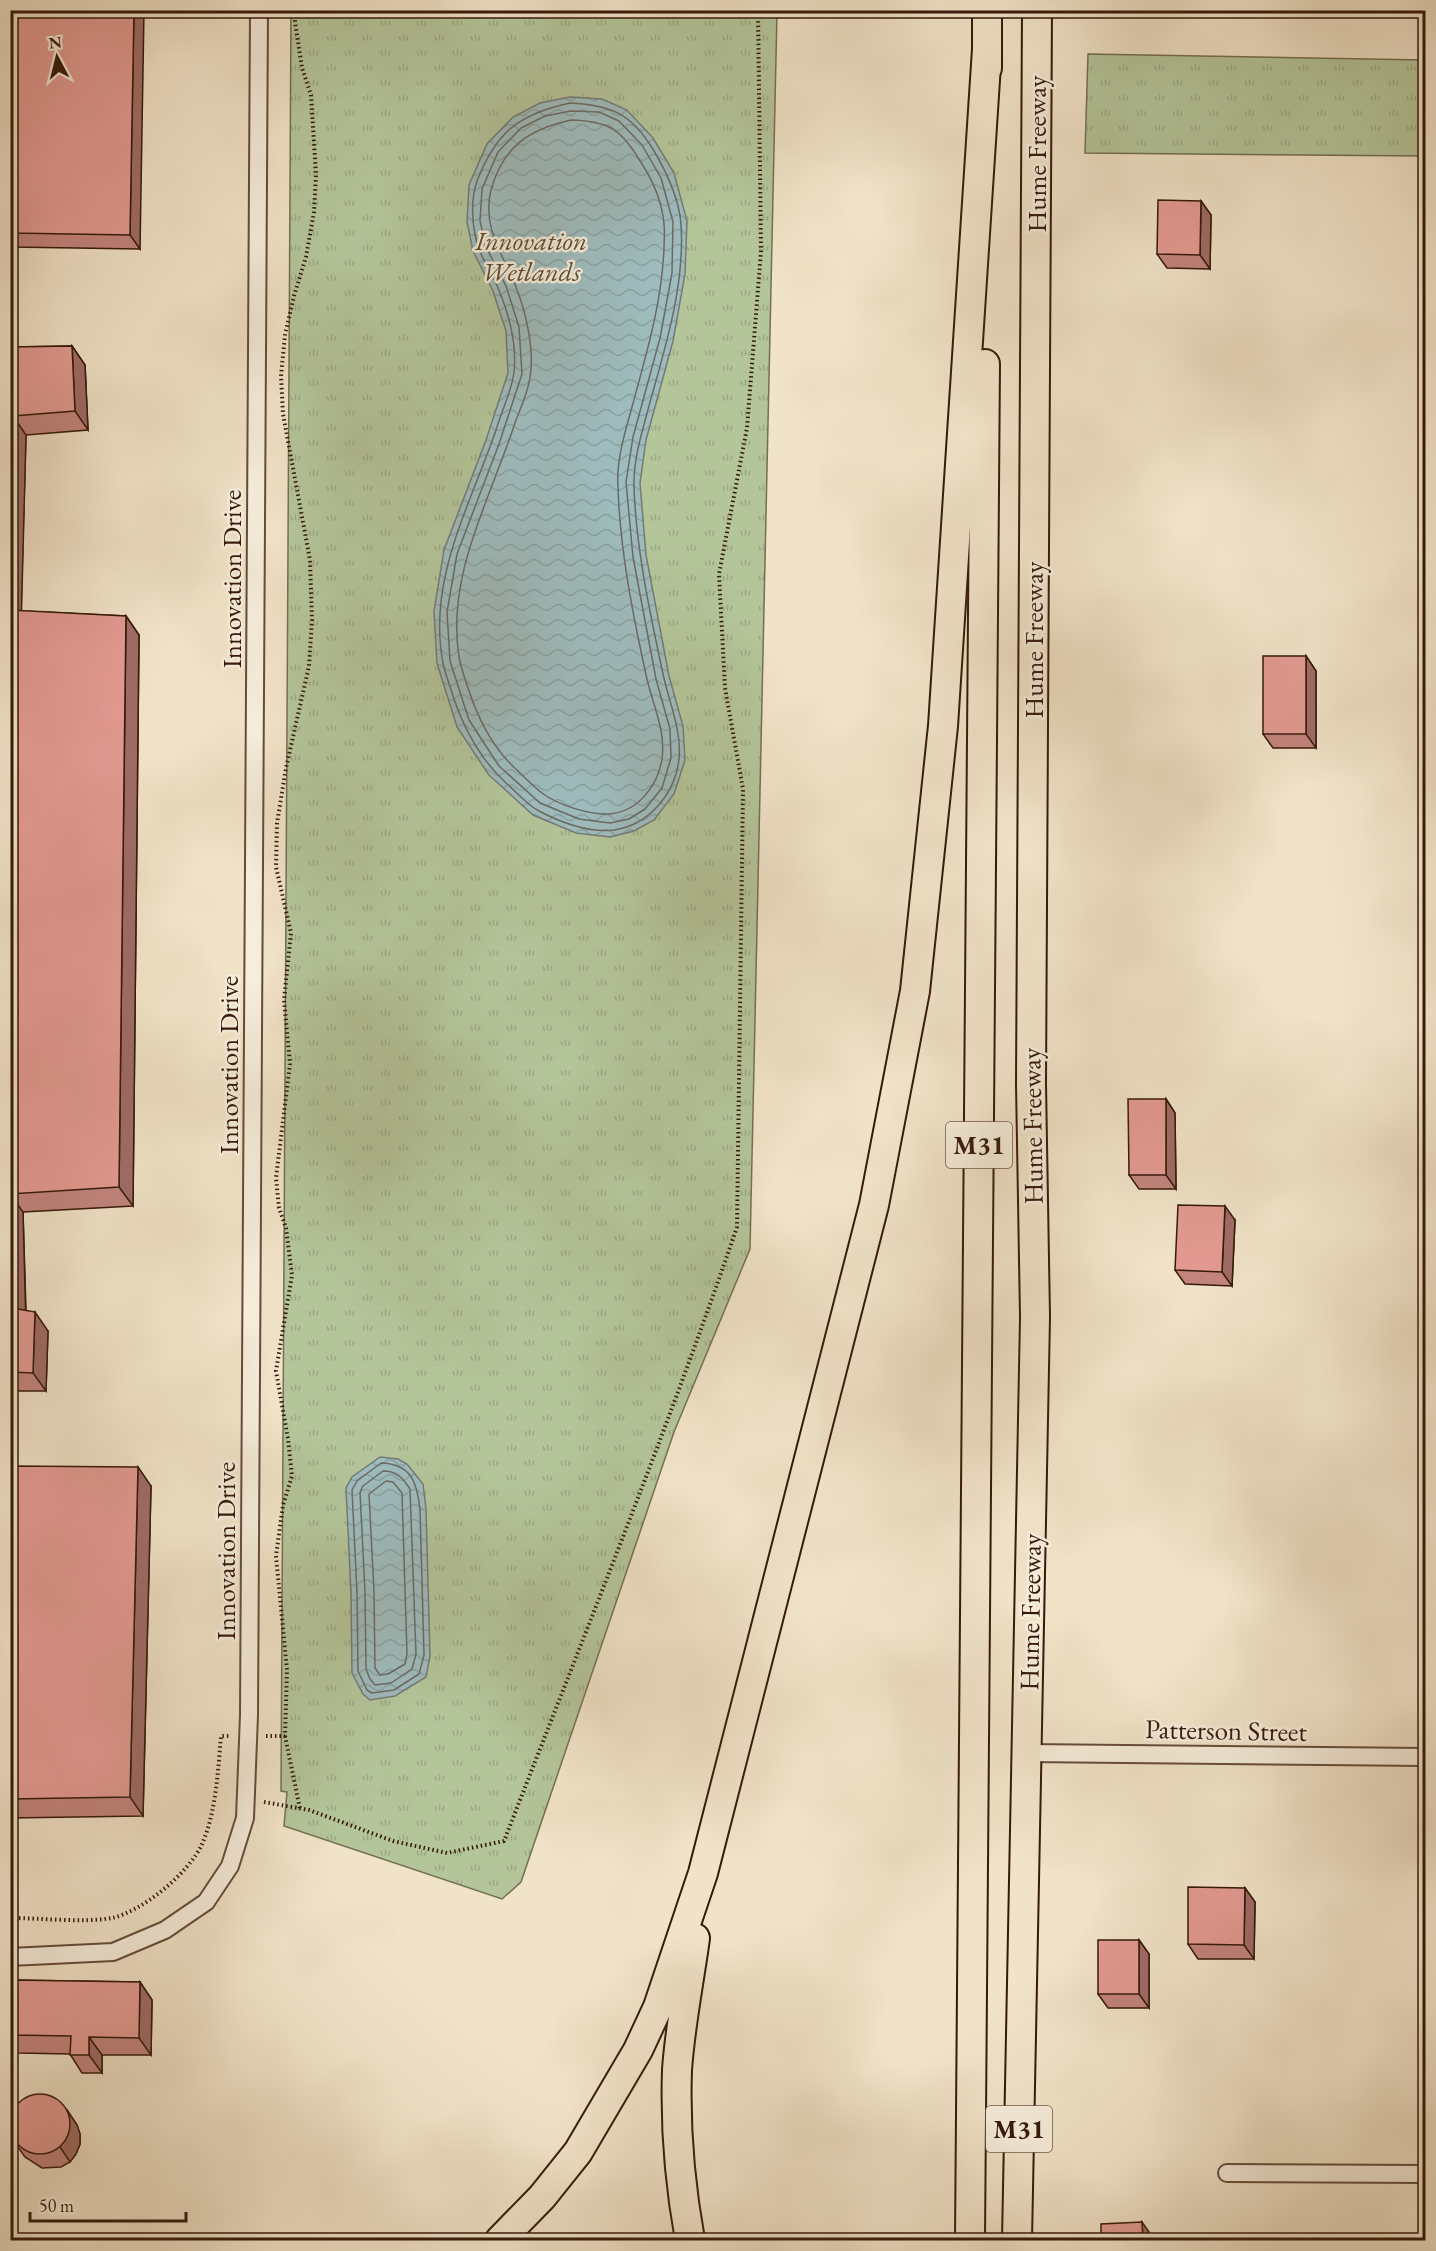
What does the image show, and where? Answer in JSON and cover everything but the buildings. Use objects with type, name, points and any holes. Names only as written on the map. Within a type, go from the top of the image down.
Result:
[{"type":"highway","name":"Hume Freeway","points":[[970,2241],[987,10]]},
{"type":"highway","name":"Hume Freeway","points":[[1017,2241],[1035,1317],[1031,1060],[1037,10]]},
{"type":"highway","points":[[500,2241],[543,2197],[563,2172],[612,2096],[658,2007],[704,1873],[874,1205],[915,991],[943,726],[987,49]]},
{"type":"highway","points":[[690,2241],[679,2162],[677,2072],[704,1873]]},
{"type":"highway","points":[[1017,2192],[1023,2241]]},
{"type":"street","name":"Innovation Drive","points":[[10,1957],[113,1952],[165,1930],[206,1902],[230,1866],[244,1818],[249,1703],[259,10]]},
{"type":"street","name":"Patterson Street","points":[[1027,1754],[1425,1757]]},
{"type":"street","points":[[1227,2173],[1425,2174]]},
{"type":"path","points":[[245,1799],[309,1810],[393,1841],[447,1853],[504,1841],[608,1574],[716,1289],[737,1227],[743,789],[725,687],[719,574],[747,428],[761,251],[758,10]]},
{"type":"path","points":[[285,1736],[300,1809]]},
{"type":"green space","name":"Innovation Wetlands","points":[[291,11],[777,11],[750,1249],[674,1432],[521,1882],[502,1899],[284,1826],[287,1792],[281,1791]]},
{"type":"green space","points":[[1088,54],[1425,60],[1425,156],[1085,153]]},
{"type":"water","points":[[570,97],[602,99],[627,110],[653,138],[674,173],[687,221],[685,274],[673,341],[646,440],[640,483],[646,555],[669,676],[683,726],[685,760],[674,794],[654,820],[634,831],[610,837],[576,833],[533,815],[489,775],[457,727],[437,663],[434,611],[444,550],[486,440],[508,373],[506,331],[493,291],[473,251],[467,222],[469,185],[487,144],[513,117],[540,103]]},
{"type":"water","points":[[380,1457],[398,1459],[407,1464],[423,1484],[426,1509],[430,1656],[426,1677],[395,1696],[370,1700],[363,1694],[352,1673],[346,1488],[352,1477]]}]
